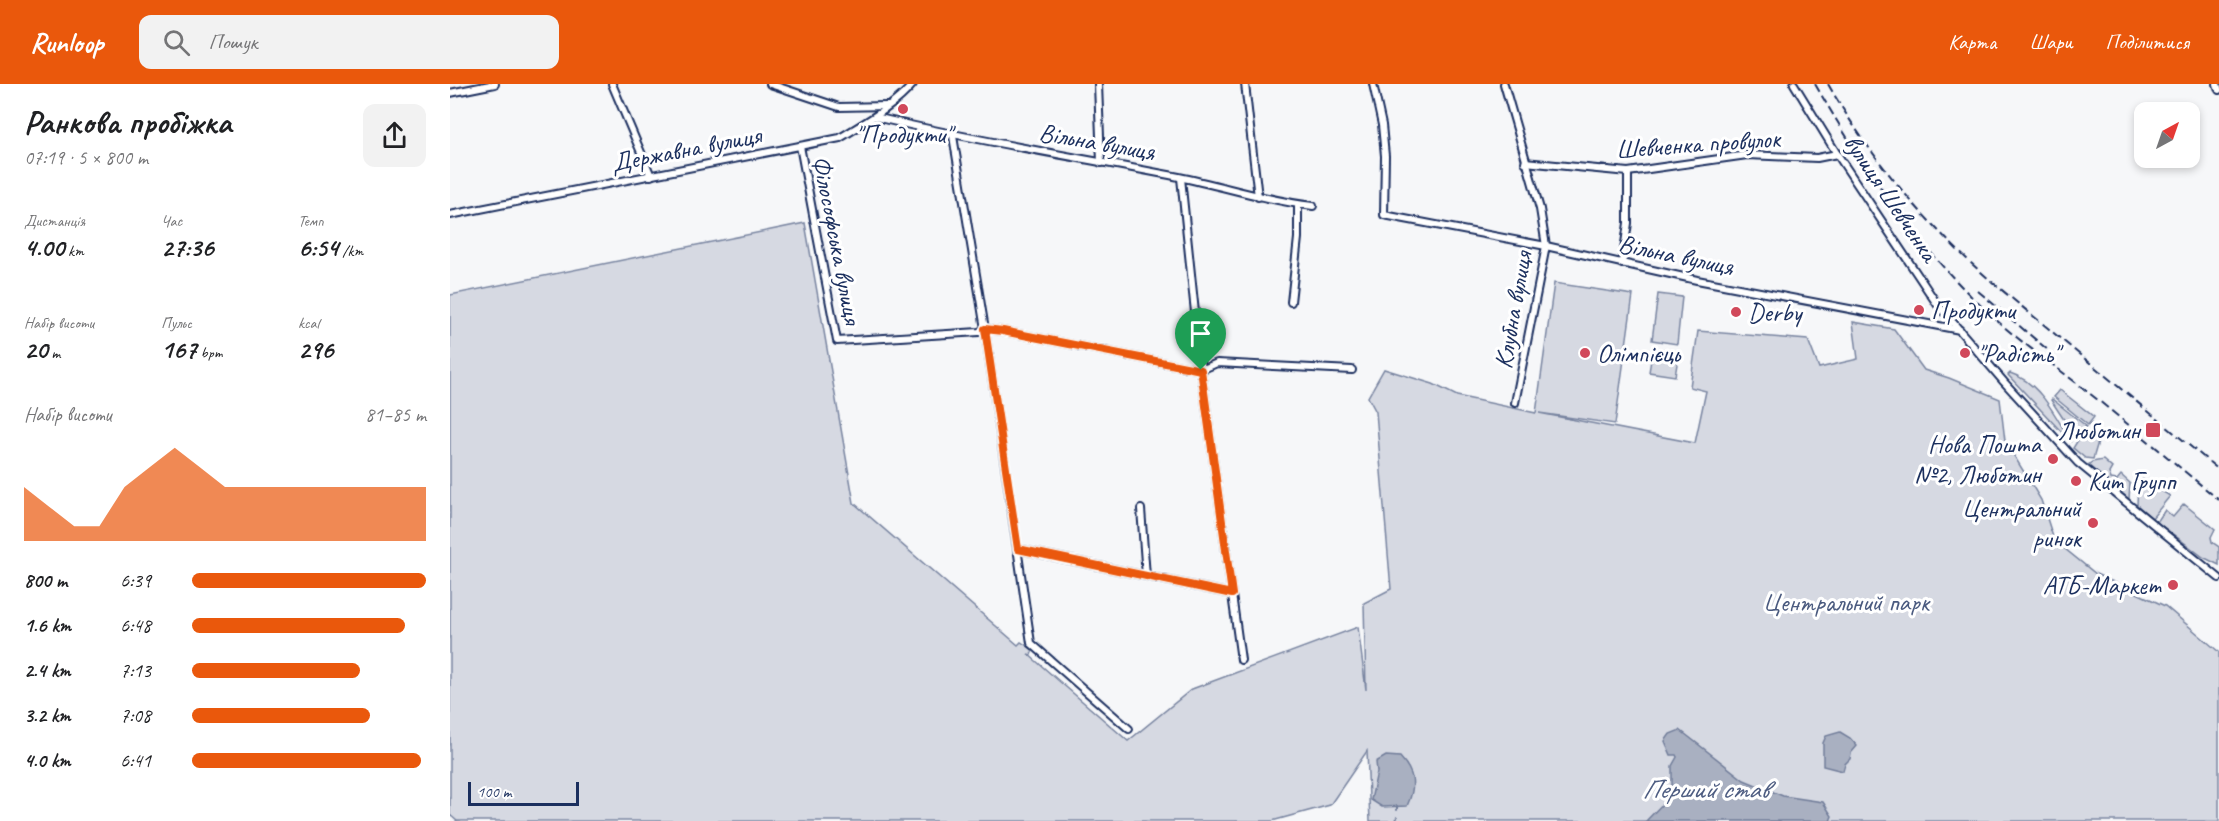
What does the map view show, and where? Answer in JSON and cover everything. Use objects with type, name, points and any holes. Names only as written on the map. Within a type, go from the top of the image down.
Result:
[{"type":"street","points":[[450,93],[495,84]]},
{"type":"street","points":[[612,84],[651,176]]},
{"type":"street","points":[[770,84],[839,107],[888,106]]},
{"type":"street","name":"Державна вулиця","points":[[450,215],[840,138],[875,117],[913,84]]},
{"type":"street","points":[[1098,84],[1101,163]]},
{"type":"street","points":[[1245,84],[1258,197]]},
{"type":"street","name":"Вільна вулиця","points":[[1373,84],[1384,145],[1384,215],[1546,246],[1697,280],[1960,330]]},
{"type":"street","name":"Клубна вулиця","points":[[1504,84],[1540,208],[1546,246],[1515,403]]},
{"type":"street","name":"вулиця Шевченка","points":[[1794,84],[1837,154],[1938,304],[1960,330],[2078,463],[2219,578]]},
{"type":"street","points":[[2217,84],[2219,90]]},
{"type":"street","name":"Вільна вулиця","points":[[875,117],[953,136],[1181,178],[1258,197],[1313,206]]},
{"type":"street","points":[[953,136],[985,329],[1031,643],[1129,729]]},
{"type":"street","name":"Філософська вулиця","points":[[800,146],[837,340],[978,332],[985,329]]},
{"type":"street","name":"Шевченка провулок","points":[[1525,162],[1628,172],[1747,155],[1816,158],[1837,154]]},
{"type":"street","points":[[1622,264],[1628,223],[1628,172]]},
{"type":"street","points":[[1181,178],[1201,370],[1241,660]]},
{"type":"street","points":[[1290,302],[1298,238],[1298,205]]},
{"type":"street","points":[[985,329],[1201,370],[1217,363],[1352,370]]},
{"type":"street","points":[[1141,509],[1146,576]]},
{"type":"street","points":[[1018,549],[1232,594]]},
{"type":"green space","name":"Центральний парк","points":[[805,223],[854,503],[1018,645],[1021,642],[1033,650],[1031,655],[1028,654],[1128,741],[1192,689],[1358,627],[1366,690],[1364,603],[1391,589],[1376,412],[1368,397],[1384,369],[1433,384],[1457,396],[1536,413],[1554,283],[1633,295],[1615,424],[1539,413],[1695,443],[1706,391],[1690,387],[1698,331],[1808,340],[1819,368],[1858,359],[1853,322],[1894,329],[1924,370],[2000,399],[2005,441],[2041,500],[2054,540],[2096,574],[2165,606],[2219,652],[2219,821],[1370,821],[1367,751],[1330,805],[1272,821],[457,821],[450,815],[450,295]]},
{"type":"green space","points":[[1658,294],[1682,297],[1677,344],[1652,340]]},
{"type":"green space","points":[[1653,348],[1679,352],[1675,376],[1649,372]]},
{"type":"green space","points":[[2010,373],[2021,378],[2039,392],[2071,442],[2008,375]]},
{"type":"green space","points":[[2060,390],[2094,417],[2088,425],[2054,397]]},
{"type":"green space","points":[[2051,400],[2086,426],[2076,438]]},
{"type":"green space","points":[[2089,432],[2097,438],[2098,442],[2093,459],[2085,458],[2073,448],[2078,440]]},
{"type":"green space","points":[[2103,460],[2112,468],[2109,473],[2111,479],[2117,480],[2121,475],[2130,483],[2129,499],[2088,465]]},
{"type":"green space","points":[[2142,479],[2170,496],[2152,518],[2137,505],[2138,482]]},
{"type":"green space","points":[[2184,504],[2215,529],[2211,537],[2212,542],[2219,547],[2219,565],[2203,557],[2157,522],[2165,510],[2173,517]]},
{"type":"water","name":"Перший став","points":[[1680,730],[1744,780],[1783,796],[1823,802],[1832,816],[1830,821],[1646,821],[1672,794],[1672,766],[1677,757],[1671,755],[1665,741],[1670,734]]},
{"type":"water","points":[[1840,732],[1857,746],[1851,753],[1843,771],[1823,766],[1823,743],[1826,736]]},
{"type":"water","points":[[1386,756],[1400,757],[1409,769],[1413,786],[1407,806],[1382,807],[1371,800],[1377,772],[1376,762]]},
{"type":"waterway","points":[[1396,821],[1397,817]]},
{"type":"railway","points":[[1815,84],[1853,147],[1895,208],[1966,292],[2014,335],[2097,399],[2219,500]]},
{"type":"railway","points":[[1828,84],[1881,164],[1944,237],[1991,281],[2219,470]]},
{"type":"railway","points":[[1978,291],[2049,351]]},
{"type":"place","name":"\"Продукти\"","points":[[903,109]]},
{"type":"place","name":"Продукти","points":[[1919,310]]},
{"type":"place","name":"Derby","points":[[1736,312]]},
{"type":"place","name":"Олімпієць","points":[[1585,353]]},
{"type":"place","name":"\"Радість\"","points":[[1965,353]]},
{"type":"place","name":"Люботин","points":[[2153,430]]},
{"type":"place","name":"Нова Пошта №2, Люботин","points":[[2053,459]]},
{"type":"place","name":"Кит Групп","points":[[2076,481]]},
{"type":"place","name":"Центральний ринок","points":[[2093,523]]},
{"type":"place","name":"АТБ-Маркет","points":[[2173,585]]},
{"type":"route","points":[[985,329],[1201,370],[1232,594],[1018,549],[985,329]]}]
